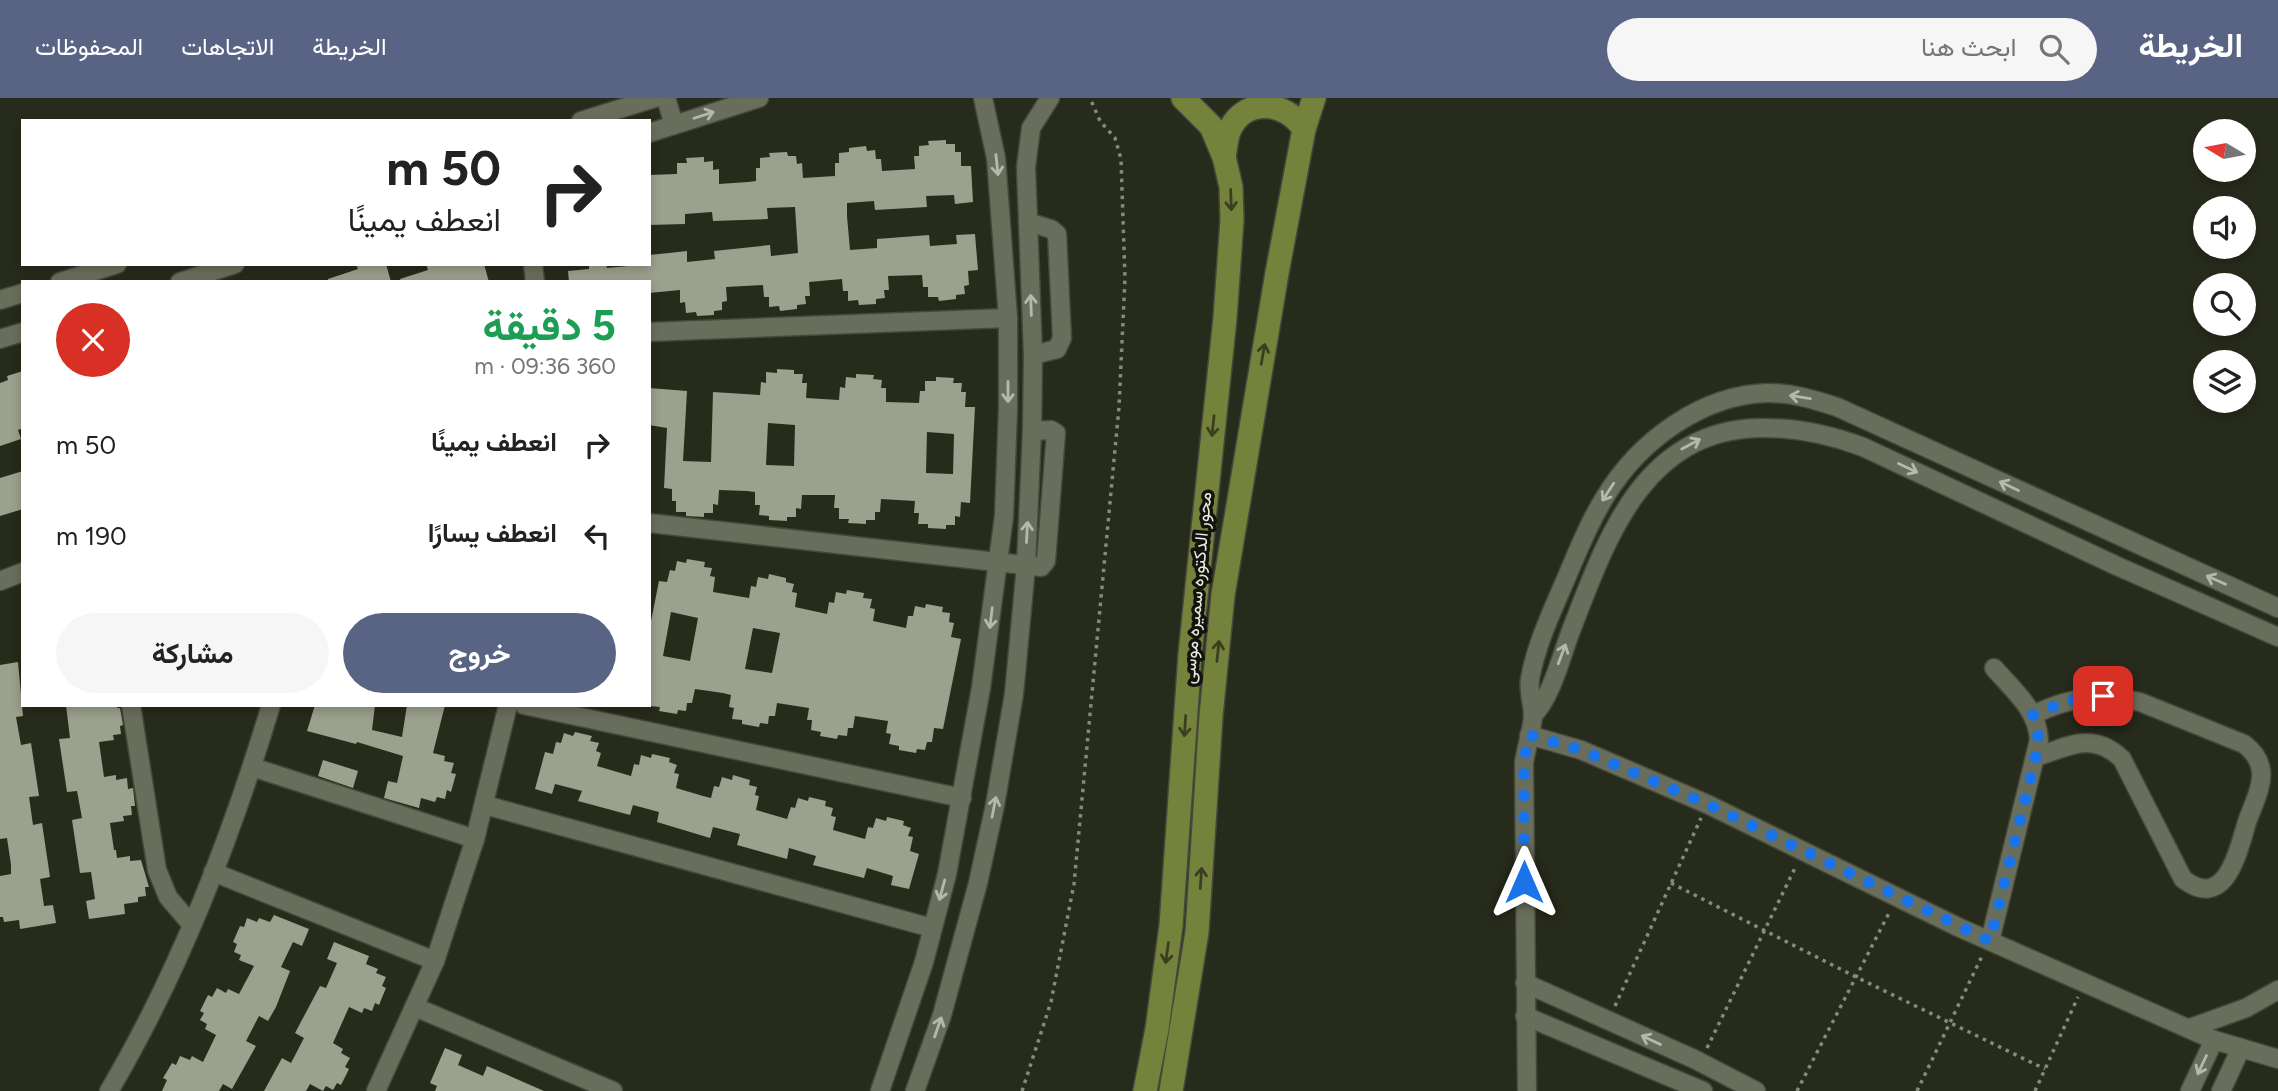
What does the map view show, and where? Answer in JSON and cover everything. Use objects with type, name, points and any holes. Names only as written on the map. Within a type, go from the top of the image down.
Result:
[{"type":"main road","name":"محور الدكتوره سميره موسى","points":[[1145,1091],[1157,1030],[1171,926],[1190,654],[1230,264],[1231,187],[1224,157],[1211,126],[1182,98]]},
{"type":"main road","name":"محور الدكتوره سميره موسى","points":[[1171,1091],[1197,932],[1208,753],[1223,594],[1239,489],[1304,129],[1314,98]]},
{"type":"main road","points":[[1224,157],[1229,130],[1238,116],[1252,107],[1268,104],[1283,108],[1296,118],[1304,129]]},
{"type":"street","points":[[587,119],[655,98]]},
{"type":"street","points":[[666,98],[674,125]]},
{"type":"street","points":[[651,132],[759,98]]},
{"type":"street","points":[[880,1091],[924,962],[947,874],[981,688],[1004,516],[1008,318],[996,158],[983,98]]},
{"type":"street","points":[[915,1091],[942,1015],[971,908],[995,805],[1014,694],[1026,566],[1032,431],[1033,355],[1026,186],[1028,147],[1031,128],[1050,98]]},
{"type":"street","points":[[1028,222],[1052,229],[1057,234],[1062,338],[1057,349],[1033,355]]},
{"type":"street","points":[[66,280],[111,266]]},
{"type":"street","points":[[186,280],[229,266]]},
{"type":"street","points":[[0,300],[21,294]]},
{"type":"street","points":[[651,332],[1008,318]]},
{"type":"street","points":[[0,339],[21,333]]},
{"type":"street","points":[[1527,1091],[1524,763],[1533,715],[1529,696],[1530,678],[1566,578],[1594,516],[1625,470],[1664,431],[1699,410],[1735,397],[1769,393],[1804,397],[1837,407],[2278,608]]},
{"type":"street","points":[[1533,715],[1547,698],[1559,659],[1588,587],[1626,509],[1653,474],[1686,446],[1714,434],[1738,429],[1800,429],[1832,435],[2278,637]]},
{"type":"street","points":[[651,523],[1026,566]]},
{"type":"street","points":[[2117,566],[2129,541]]},
{"type":"street","points":[[0,581],[21,573]]},
{"type":"street","points":[[1566,578],[1588,587]]},
{"type":"street","points":[[1990,941],[2036,757],[2038,732],[2033,715],[1994,668]]},
{"type":"street","points":[[2033,715],[2067,701],[2085,697],[2121,698],[2140,702],[2244,744],[2255,754],[2261,776],[2228,876],[2206,888],[2190,884],[2179,872],[2122,759],[2115,751],[2088,742],[2036,757]]},
{"type":"street","points":[[131,707],[157,870],[168,897],[191,924]]},
{"type":"street","points":[[109,1091],[163,993],[213,872],[252,767],[270,707]]},
{"type":"street","points":[[376,1091],[435,961],[485,805],[508,707]]},
{"type":"street","points":[[533,707],[961,798]]},
{"type":"street","points":[[1529,735],[1581,750],[1707,804],[1990,941],[2214,1040],[2278,1059]]},
{"type":"street","points":[[252,767],[475,839]]},
{"type":"street","points":[[485,805],[932,928]]},
{"type":"street","points":[[213,872],[435,961]]},
{"type":"street","points":[[1525,984],[1697,1061],[1756,1091]]},
{"type":"street","points":[[2190,1028],[2246,1008],[2278,990]]},
{"type":"street","points":[[415,1007],[613,1091]]},
{"type":"street","points":[[1525,1016],[1703,1091]]},
{"type":"street","points":[[2190,1091],[2214,1040]]},
{"type":"street","points":[[2221,1091],[2241,1048]]},
{"type":"street","points":[[893,1057],[924,1068]]},
{"type":"street","points":[[1682,1081],[1697,1061]]},
{"type":"path","points":[[1022,1091],[1051,1002],[1074,884],[1119,407],[1125,278],[1121,159],[1115,138],[1100,121],[1090,98]]},
{"type":"path","points":[[1608,1020],[1707,804]]},
{"type":"path","points":[[1697,1061],[1803,851]]},
{"type":"path","points":[[1671,883],[2045,1069]]},
{"type":"path","points":[[1797,1091],[1897,897]]},
{"type":"path","points":[[1917,1091],[1990,941]]},
{"type":"path","points":[[2035,1091],[2085,982]]},
{"type":"building","points":[[946,140],[946,144],[955,144],[955,152],[961,152],[961,166],[971,166],[973,202],[955,204],[954,195],[926,196],[927,207],[875,210],[874,201],[847,203],[850,250],[877,248],[877,239],[929,235],[930,246],[957,244],[956,235],[975,234],[978,270],[968,271],[969,285],[964,286],[965,294],[956,295],[956,299],[939,301],[938,297],[928,297],[928,287],[923,287],[922,275],[888,276],[889,290],[884,290],[885,298],[876,299],[876,304],[859,305],[858,300],[848,301],[848,291],[843,291],[842,279],[809,282],[810,296],[805,296],[806,304],[797,305],[797,309],[780,311],[779,306],[769,307],[769,297],[764,297],[763,285],[726,287],[727,301],[722,302],[722,310],[714,311],[714,315],[697,316],[696,312],[686,313],[685,302],[680,303],[680,290],[651,293],[651,280],[569,280],[568,271],[589,269],[589,266],[651,266],[651,255],[687,251],[687,262],[715,259],[714,251],[770,245],[771,256],[798,253],[795,207],[767,208],[768,219],[713,221],[712,212],[685,214],[685,224],[651,225],[651,175],[677,174],[677,163],[687,163],[686,158],[704,157],[704,162],[713,161],[713,170],[719,169],[719,184],[756,181],[756,168],[760,168],[760,158],[770,157],[769,153],[787,152],[788,156],[796,156],[797,164],[802,163],[803,178],[835,176],[835,163],[839,163],[839,153],[849,152],[849,148],[866,146],[867,151],[875,150],[876,159],[881,159],[882,171],[915,169],[914,156],[919,156],[919,146],[929,145],[928,141]]},
{"type":"building","points":[[357,266],[387,266],[390,280],[328,280],[358,269]]},
{"type":"building","points":[[427,266],[485,266],[488,280],[400,280],[428,270]]},
{"type":"building","points":[[777,369],[794,370],[794,374],[803,374],[802,383],[807,383],[806,398],[839,400],[840,387],[845,388],[846,377],[856,378],[856,374],[874,375],[873,379],[882,380],[881,388],[886,388],[886,402],[919,403],[920,391],[925,391],[925,381],[936,381],[936,377],[954,378],[953,383],[962,383],[961,392],[966,392],[965,407],[975,407],[970,503],[961,502],[960,517],[955,516],[955,525],[946,525],[946,529],[928,528],[928,524],[918,524],[919,513],[914,513],[915,501],[881,499],[880,512],[875,512],[875,520],[866,520],[866,524],[848,523],[849,519],[839,519],[839,508],[834,508],[835,495],[802,495],[801,509],[796,508],[796,517],[787,517],[787,521],[769,520],[769,516],[759,515],[760,505],[755,505],[755,492],[747,491],[719,490],[718,505],[713,504],[713,513],[704,513],[704,517],[686,516],[686,512],[676,512],[672,489],[664,488],[667,428],[651,425],[651,388],[687,391],[683,461],[711,462],[713,392],[760,395],[761,382],[766,383],[766,372],[777,373]],"holes":[[[768,423],[795,425],[794,466],[766,465]],[[927,432],[954,434],[953,474],[926,473]]]},
{"type":"building","points":[[21,372],[21,429],[18,430],[21,439],[0,446],[0,383],[8,380],[7,376]]},
{"type":"building","points":[[21,472],[21,510],[0,516],[0,478]]},
{"type":"building","points":[[687,559],[705,562],[704,567],[712,568],[710,576],[715,577],[713,592],[749,598],[751,586],[756,587],[758,577],[768,579],[769,574],[786,578],[786,582],[794,584],[792,592],[797,593],[795,607],[827,614],[829,602],[834,603],[836,592],[846,594],[847,590],[864,593],[863,598],[872,599],[870,608],[875,609],[873,621],[906,628],[908,616],[913,616],[915,606],[925,608],[926,604],[943,607],[942,612],[950,613],[949,622],[954,623],[951,637],[961,639],[943,729],[934,728],[932,742],[927,742],[925,750],[917,749],[916,753],[899,750],[899,746],[889,744],[891,734],[886,733],[888,721],[855,716],[853,728],[848,728],[847,736],[838,735],[837,739],[820,736],[821,732],[811,730],[812,720],[807,720],[809,708],[777,703],[775,716],[769,716],[768,724],[760,723],[759,727],[732,719],[734,708],[729,707],[731,695],[723,693],[695,689],[692,703],[687,703],[686,711],[678,710],[677,714],[659,711],[660,707],[651,706],[651,621],[659,581],[667,582],[670,570],[675,571],[677,561],[686,563]],"holes":[[[671,612],[698,618],[690,661],[663,656]],[[753,628],[780,633],[772,673],[745,669]]]},
{"type":"building","points":[[18,662],[23,716],[16,717],[21,745],[31,743],[39,796],[29,797],[33,825],[42,823],[50,877],[40,879],[44,906],[53,905],[56,923],[20,929],[19,920],[4,922],[3,917],[0,917],[0,876],[11,874],[11,865],[7,838],[0,839],[0,665]]},
{"type":"building","points":[[66,707],[120,708],[123,725],[120,726],[121,734],[113,735],[114,740],[99,742],[104,777],[116,775],[116,780],[127,778],[128,789],[133,788],[135,806],[131,806],[132,815],[123,816],[124,821],[110,823],[114,850],[117,858],[130,856],[130,861],[141,860],[149,887],[145,887],[146,896],[138,897],[138,902],[124,904],[125,914],[89,919],[86,901],[95,899],[91,872],[80,873],[72,820],[82,818],[77,791],[67,792],[59,739],[70,738]]},
{"type":"building","points":[[314,707],[375,707],[372,730],[402,737],[407,707],[444,707],[433,753],[445,756],[444,761],[454,763],[451,773],[456,774],[451,792],[447,790],[445,799],[437,797],[435,802],[421,798],[419,808],[384,798],[388,781],[397,783],[403,756],[307,731]]},
{"type":"building","points":[[575,732],[592,736],[590,741],[599,743],[596,751],[601,753],[597,766],[631,776],[634,764],[639,765],[641,755],[651,758],[652,754],[670,758],[669,762],[677,765],[674,773],[679,774],[676,788],[711,798],[714,786],[719,787],[722,777],[732,780],[733,775],[750,780],[749,785],[757,787],[755,795],[759,796],[756,810],[787,819],[798,798],[808,801],[809,797],[826,801],[825,806],[833,808],[831,816],[836,817],[833,830],[865,839],[868,827],[873,828],[876,818],[886,821],[887,817],[904,821],[903,825],[911,828],[908,836],[913,837],[910,851],[919,854],[909,889],[891,885],[893,876],[867,868],[864,878],[813,865],[816,856],[789,848],[787,859],[737,845],[740,834],[713,827],[710,838],[657,822],[659,812],[633,805],[630,815],[578,801],[582,791],[555,784],[552,794],[535,789],[545,752],[553,754],[556,742],[561,743],[564,733],[573,736]]},
{"type":"building","points":[[323,760],[358,771],[353,788],[318,776]]},
{"type":"building","points":[[274,915],[309,929],[302,946],[293,942],[281,967],[290,971],[276,1007],[268,1021],[259,1016],[246,1041],[256,1046],[232,1089],[223,1084],[219,1091],[162,1091],[167,1080],[163,1078],[172,1063],[176,1065],[180,1056],[190,1060],[192,1056],[203,1062],[216,1035],[205,1029],[207,1024],[200,1020],[204,1013],[200,1011],[208,995],[212,997],[217,988],[226,993],[228,989],[239,994],[254,966],[239,960],[241,955],[234,952],[237,944],[233,942],[240,926],[244,927],[247,918],[257,922],[259,918],[270,922]]},
{"type":"building","points":[[334,942],[369,956],[366,964],[378,969],[376,973],[386,977],[382,986],[386,988],[379,1005],[375,1003],[372,1011],[364,1008],[362,1013],[349,1007],[333,1043],[343,1049],[341,1053],[350,1058],[345,1067],[349,1069],[341,1085],[337,1083],[333,1090],[326,1086],[323,1091],[310,1084],[306,1091],[264,1091],[282,1058],[291,1063],[304,1038],[295,1033],[320,986],[326,988],[337,963],[327,959]]},
{"type":"building","points":[[445,1048],[462,1055],[458,1065],[483,1076],[487,1066],[544,1091],[435,1091],[437,1086],[430,1083]]},
{"type":"route","points":[[1524,882],[1524,763],[1529,735],[1564,743],[1707,804],[1990,941],[2038,748],[2037,723],[2033,715],[2067,701],[2103,696]]}]
